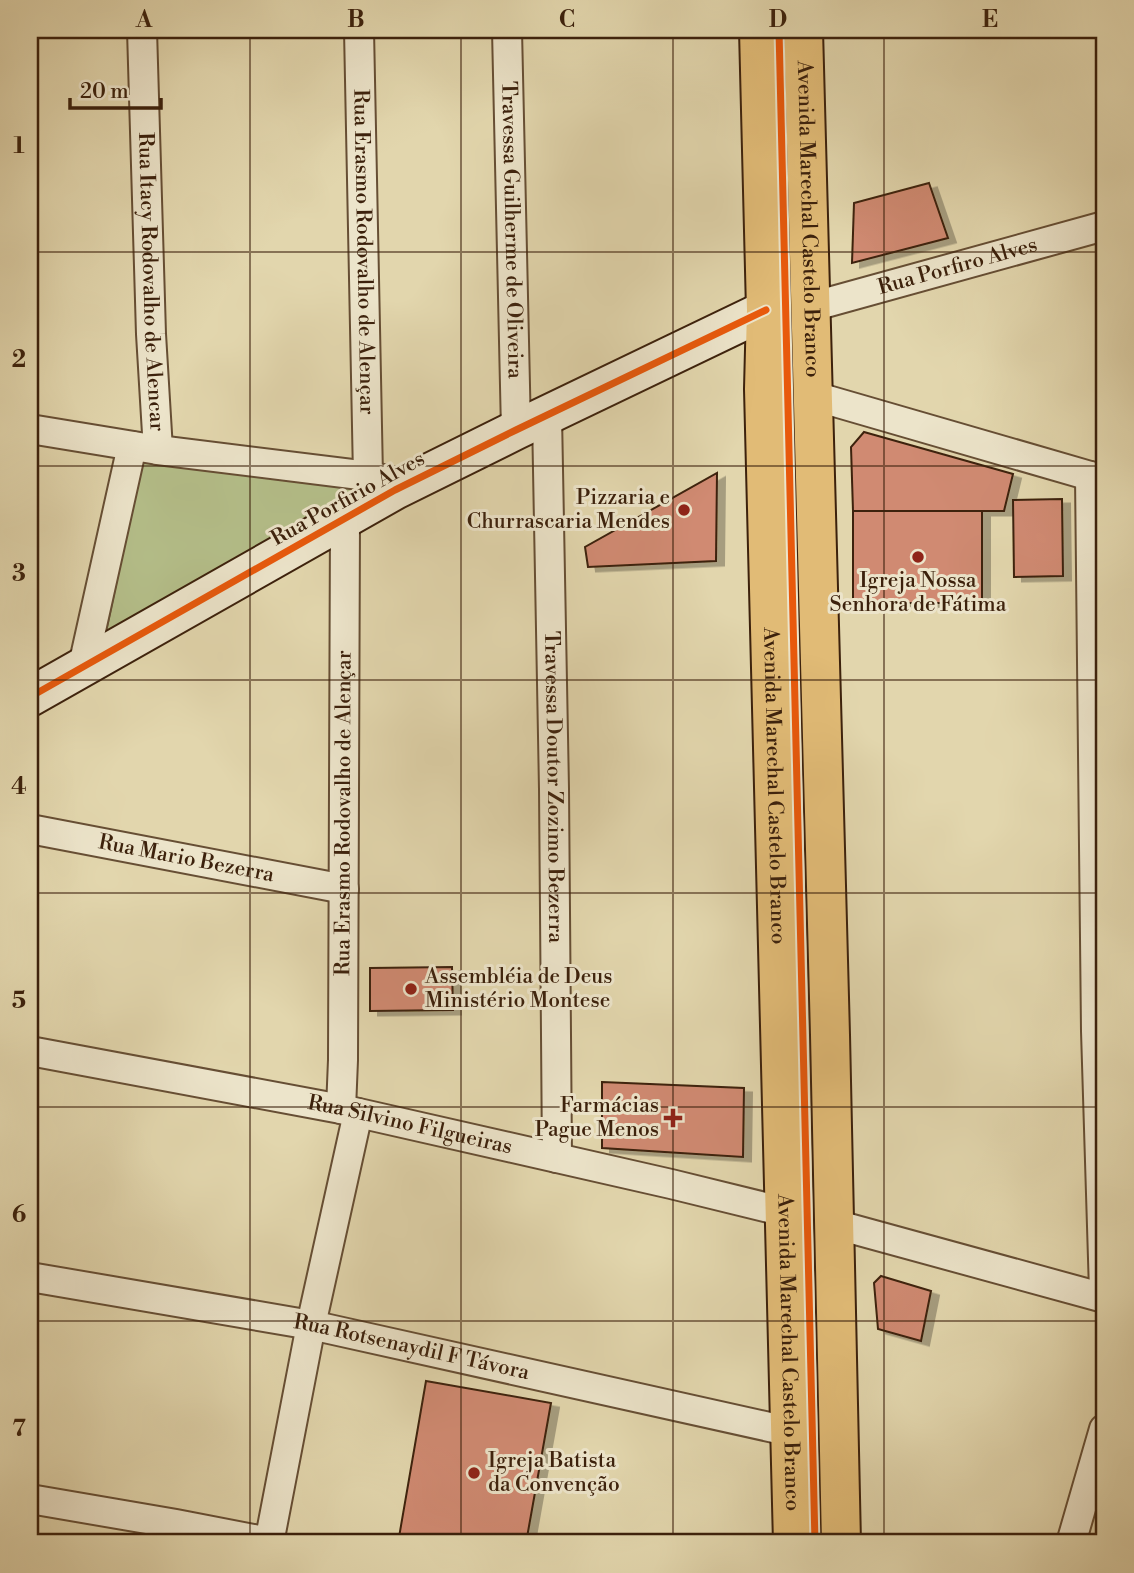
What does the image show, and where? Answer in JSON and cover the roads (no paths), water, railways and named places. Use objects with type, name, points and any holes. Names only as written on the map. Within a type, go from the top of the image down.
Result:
[{"type":"main road","name":"Avenida Marechal Castelo Branco","points":[[759,30],[766,310],[764,389],[793,1543]]},
{"type":"main road","name":"Avenida Marechal Castelo Branco","points":[[803,30],[841,1543]]},
{"type":"street","name":"Rua Itacy Rodovalho de Alencar","points":[[83,666],[145,448],[151,334],[142,30]]},
{"type":"street","name":"Rua Erasmo Rodovalho de Alençar","points":[[359,30],[368,476]]},
{"type":"street","name":"Travessa Guilherme de Oliveira","points":[[507,30],[531,423]]},
{"type":"street","name":"Rua Porfiro Alves","points":[[811,307],[1104,226]]},
{"type":"street","name":"Rua Porfirio Alves","points":[[30,697],[407,485],[766,310]]},
{"type":"street","points":[[814,396],[1097,479],[1104,1291]]},
{"type":"street","name":"Travessa Doutor Zozimo Bezerra","points":[[531,423],[554,789],[557,1158]]},
{"type":"street","points":[[30,429],[145,448],[368,476],[407,485]]},
{"type":"street","name":"Rua Erasmo Rodovalho de Alençar","points":[[271,1543],[350,1111],[344,889],[345,520]]},
{"type":"street","name":"Rua Mario Bezerra","points":[[30,829],[344,889]]},
{"type":"street","name":"Rua Silvino Filgueiras","points":[[30,1051],[350,1111],[785,1212]]},
{"type":"street","points":[[834,1224],[1104,1298]]},
{"type":"street","name":"Rua Rotsenaydil F Távora","points":[[30,1277],[311,1325],[792,1432]]},
{"type":"street","points":[[1071,1543],[1104,1429]]},
{"type":"street","points":[[30,1499],[271,1543]]},
{"type":"place","name":"Pizzaria e Churrascaria Mendes","points":[[684,510]]},
{"type":"place","name":"Igreja Nossa Senhora de Fátima","points":[[918,557]]},
{"type":"place","name":"Assembléia de Deus Ministério Montese","points":[[411,989]]},
{"type":"place","name":"Farmácias Pague Menos","points":[[673,1118]]},
{"type":"place","name":"Igreja Batista da Convenção","points":[[474,1473]]}]
